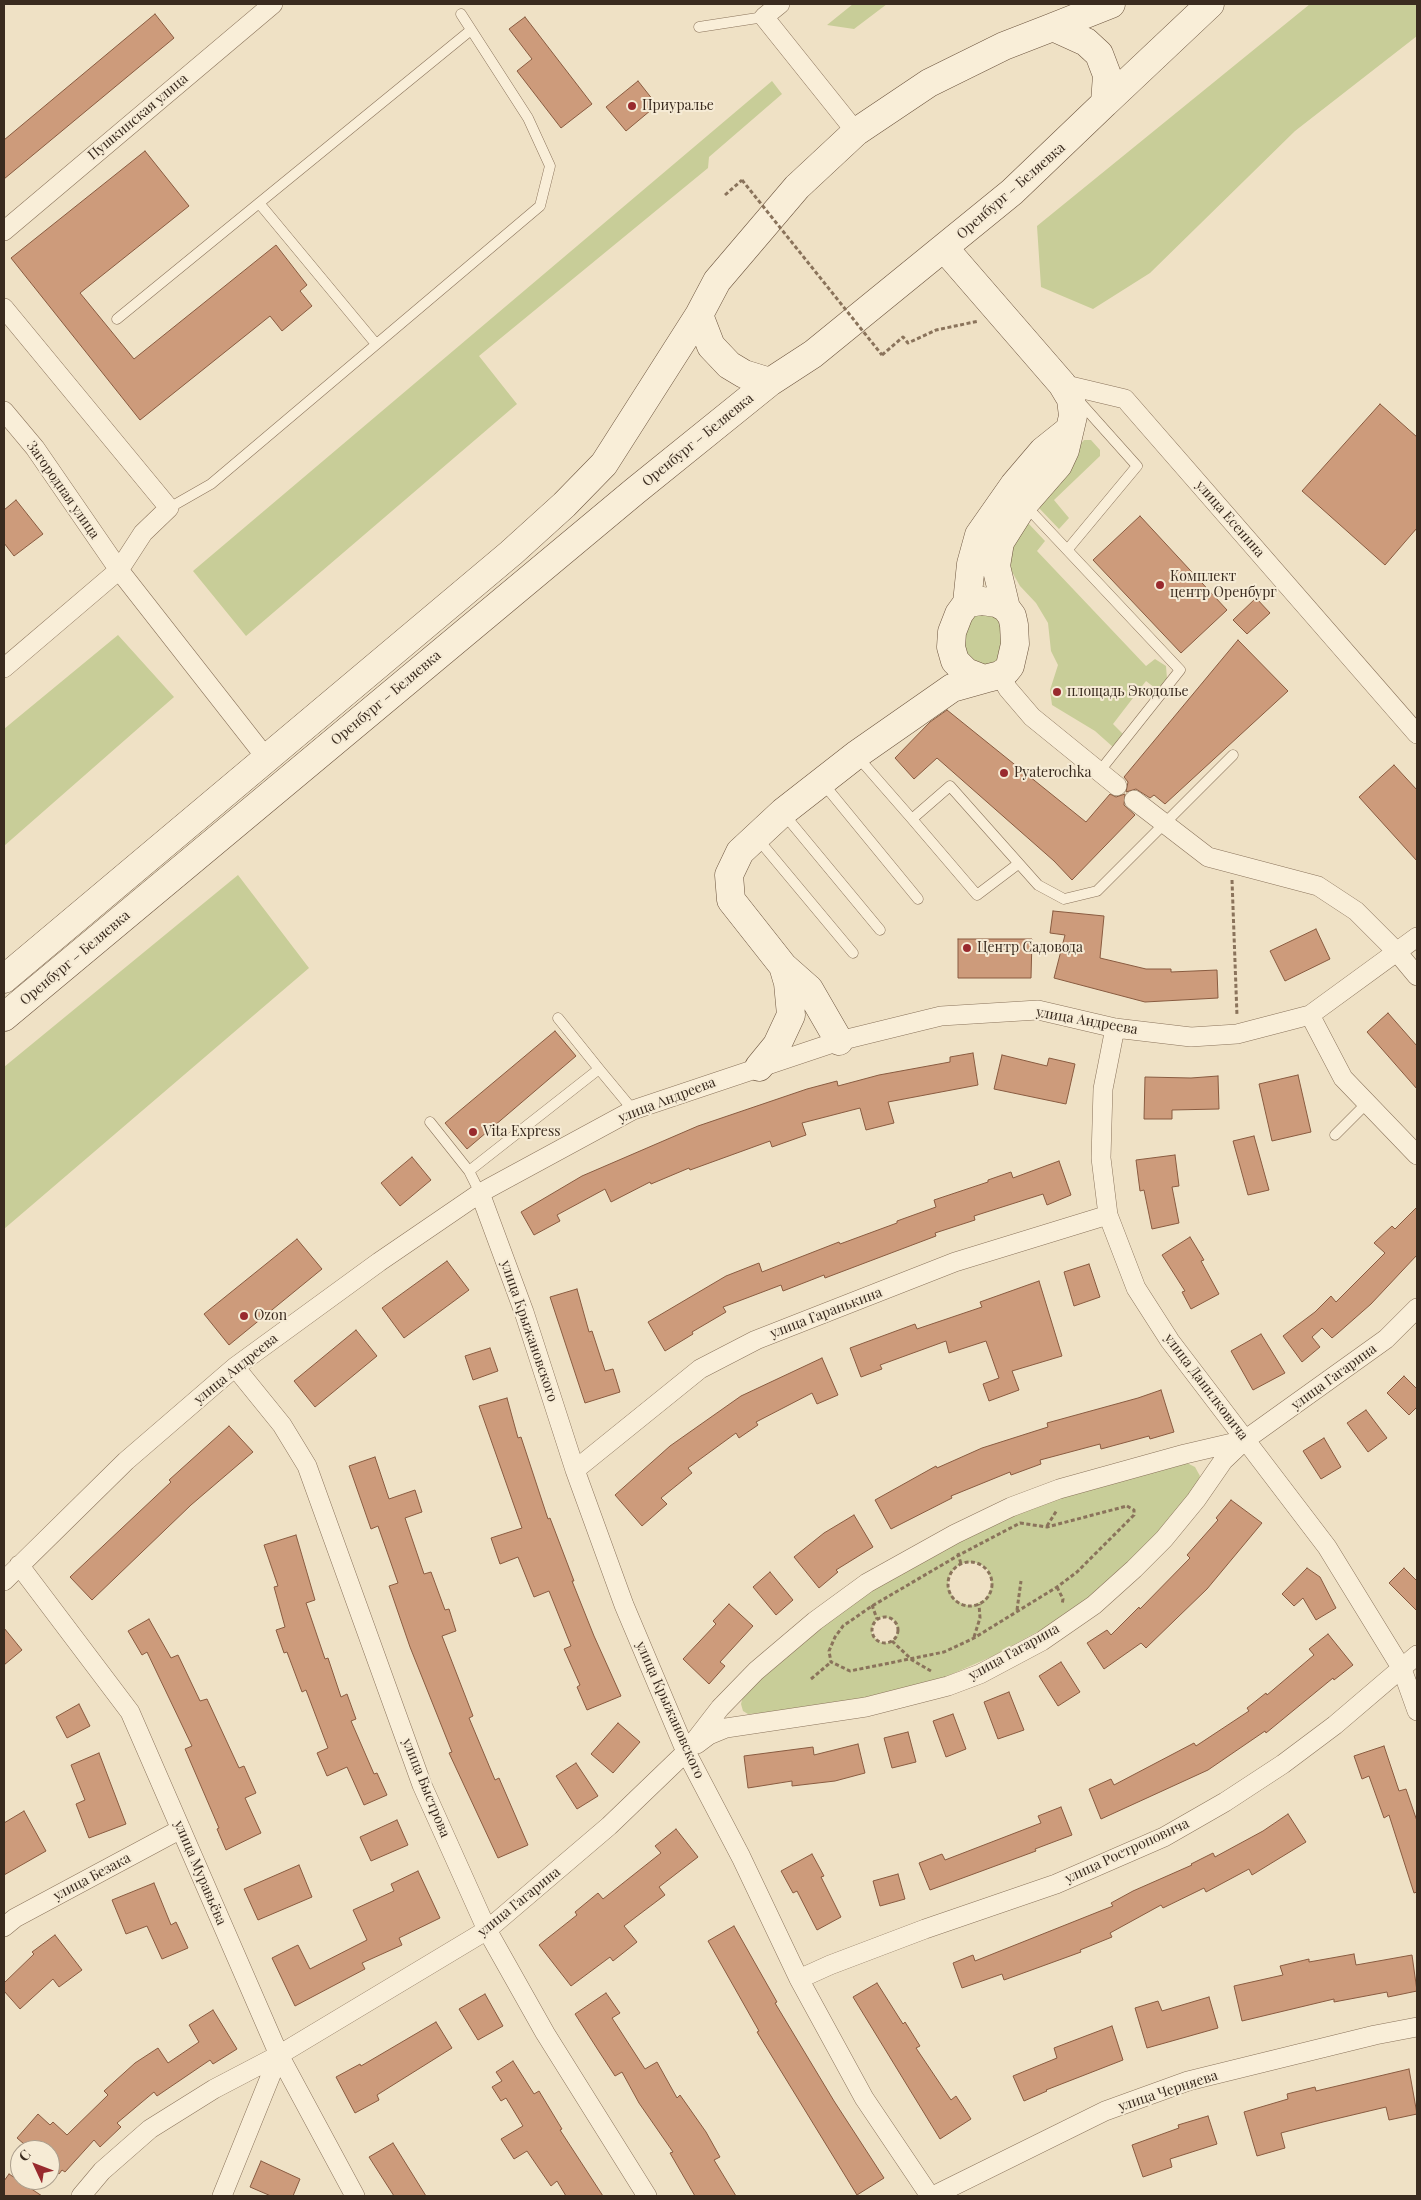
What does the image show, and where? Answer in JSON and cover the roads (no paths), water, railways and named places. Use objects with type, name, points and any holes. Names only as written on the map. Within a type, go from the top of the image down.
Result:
[{"type":"main road","points":[[4,979],[511,553],[604,464],[699,315],[718,281],[797,187],[856,132],[929,83],[1004,46],[1111,4]]},
{"type":"main road","name":"Оренбург – Беляевка","points":[[4,1017],[635,491],[770,382],[813,354],[1012,192],[1210,4]]},
{"type":"main road","points":[[1053,27],[1086,42],[1099,54],[1107,75],[1105,103]]},
{"type":"main road","points":[[839,1041],[809,989],[783,966],[731,900],[729,875],[740,852],[783,812],[856,755],[952,688],[992,677],[1010,666],[1015,644],[1014,625],[1012,616],[1006,608],[996,566],[1000,542],[1024,504],[1058,465],[1065,450],[1073,416],[1071,399],[1062,384],[945,248]]},
{"type":"main road","name":"Оренбург – Беляевка","points":[[699,315],[711,346],[729,365],[744,374],[770,382]]},
{"type":"main road","points":[[992,677],[966,672],[955,661],[951,647],[952,632],[956,620],[967,603],[971,564],[978,536],[1020,478],[1043,452],[1068,431]]},
{"type":"main road","points":[[967,603],[982,601],[997,603],[1006,608]]},
{"type":"main road","points":[[922,708],[951,647]]},
{"type":"main road","points":[[759,1066],[777,1045],[791,1015],[788,983],[783,966]]},
{"type":"street","name":"Пушкинская улица","points":[[4,231],[273,4]]},
{"type":"street","points":[[780,4],[764,17],[856,132]]},
{"type":"street","points":[[4,308],[169,508],[143,533],[119,570],[4,668]]},
{"type":"street","name":"улица Есенина","points":[[1062,384],[1125,399],[1417,734]]},
{"type":"street","name":"Загородная улица","points":[[4,411],[35,448],[119,570],[266,759]]},
{"type":"street","points":[[992,677],[1008,689],[1032,717],[1117,786]]},
{"type":"street","points":[[1134,800],[1208,857],[1318,886],[1356,911],[1397,952],[1417,976]]},
{"type":"street","name":"улица Андреева","points":[[4,1581],[126,1462],[236,1367],[379,1262],[480,1192],[633,1110],[759,1066],[839,1041],[941,1016],[1038,1010],[1115,1028],[1191,1037],[1237,1034],[1310,1015],[1417,936]]},
{"type":"street","points":[[1310,1015],[1343,1078],[1417,1156]]},
{"type":"street","name":"улица Данилковича","points":[[1115,1028],[1103,1089],[1101,1158],[1108,1216],[1136,1288],[1170,1341],[1327,1547],[1402,1669],[1417,1711]]},
{"type":"street","name":"улица Крыжановского","points":[[480,1192],[524,1312],[575,1470],[624,1606],[686,1752],[741,1857],[799,1979],[864,2098],[931,2196]]},
{"type":"street","name":"улица Гаранькина","points":[[575,1470],[700,1369],[756,1340],[955,1262],[1108,1216]]},
{"type":"street","name":"улица Гагарина","points":[[81,2196],[102,2172],[150,2129],[214,2089],[279,2055],[487,1930],[609,1826],[686,1752],[709,1735],[726,1728],[866,1707],[948,1686],[980,1674],[1042,1641],[1094,1605],[1164,1539],[1196,1500],[1223,1461],[1245,1440],[1386,1339],[1417,1308]]},
{"type":"street","name":"улица Быстрова","points":[[236,1367],[282,1425],[307,1466],[422,1785],[487,1930],[545,2033],[648,2196]]},
{"type":"street","name":"улица Гагарина","points":[[686,1752],[733,1693],[778,1651],[859,1589],[904,1561],[1010,1507],[1059,1489],[1185,1454],[1245,1440]]},
{"type":"street","name":"улица Муравьёва","points":[[19,1565],[130,1712],[279,2055],[356,2196]]},
{"type":"street","name":"улица Ростроповича","points":[[799,1979],[830,1965],[926,1929],[1056,1884],[1164,1837],[1225,1802],[1284,1764],[1417,1655]]},
{"type":"street","name":"улица Безака","points":[[4,1927],[15,1918],[181,1828]]},
{"type":"street","name":"улица Черняева","points":[[931,2196],[1105,2111],[1188,2081],[1375,2035],[1417,2027]]},
{"type":"street","points":[[222,2196],[279,2055]]},
{"type":"lane","points":[[169,508],[211,484],[540,206],[550,166],[528,118],[461,14]]},
{"type":"lane","points":[[699,26],[764,17]]},
{"type":"lane","points":[[117,319],[472,30]]},
{"type":"lane","points":[[259,203],[376,344]]},
{"type":"lane","points":[[1062,384],[1137,466],[1068,549]]},
{"type":"lane","points":[[1024,504],[1180,670],[1100,772]]},
{"type":"lane","points":[[856,755],[977,896],[1018,864]]},
{"type":"lane","points":[[912,819],[950,786],[1038,885],[1064,900],[1097,892],[1233,756]]},
{"type":"lane","points":[[822,782],[918,899]]},
{"type":"lane","points":[[783,812],[880,930]]},
{"type":"lane","points":[[756,837],[853,953]]},
{"type":"lane","points":[[558,1018],[633,1110]]},
{"type":"lane","points":[[469,1172],[599,1069]]},
{"type":"lane","points":[[1335,1135],[1367,1103]]},
{"type":"lane","points":[[430,1122],[469,1172],[480,1192]]},
{"type":"place","name":"Приуралье","points":[[632,106]]},
{"type":"place","name":"Комплект центр Оренбург","points":[[1160,585]]},
{"type":"place","name":"площадь Экодолье","points":[[1057,692]]},
{"type":"place","name":"Pyaterochka","points":[[1004,773]]},
{"type":"place","name":"Центр Садовода","points":[[967,948]]},
{"type":"place","name":"Vita Express","points":[[473,1132]]},
{"type":"place","name":"Ozon","points":[[244,1316]]}]
